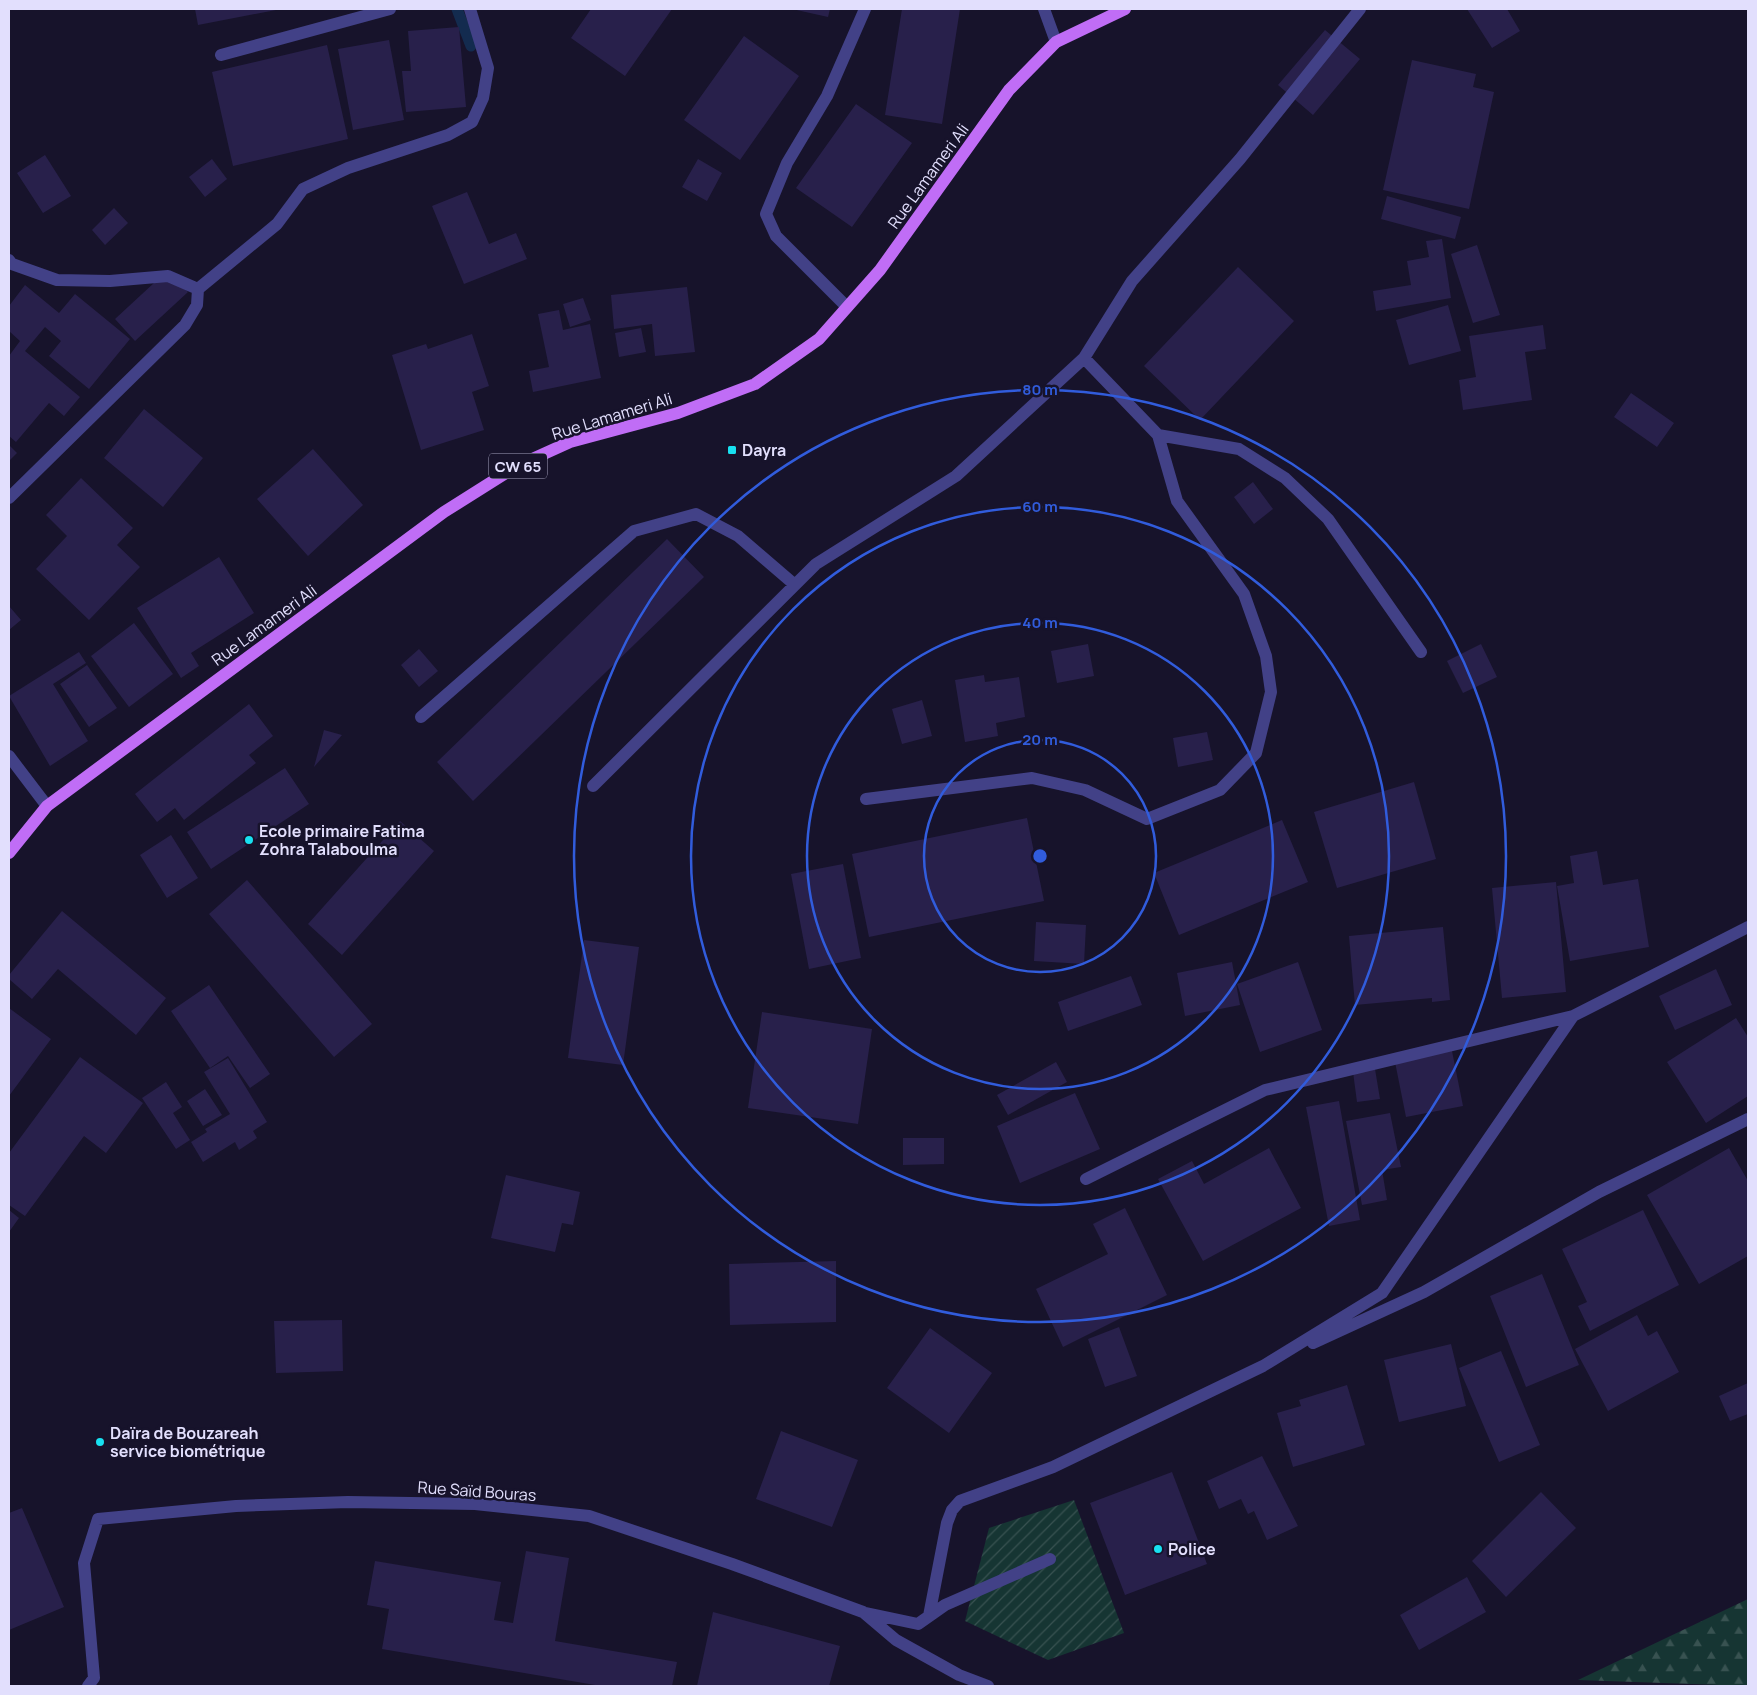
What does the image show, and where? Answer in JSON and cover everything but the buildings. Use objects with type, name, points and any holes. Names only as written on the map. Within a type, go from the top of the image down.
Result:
[{"type":"main road","points":[[1056,42],[1125,9]]},
{"type":"main road","name":"Rue Lamameri Ali","points":[[9,854],[47,806],[444,512],[517,466],[570,442],[678,413],[755,384],[819,338],[880,270],[1009,90],[1056,42]]},
{"type":"street","points":[[221,55],[390,9]]},
{"type":"street","points":[[9,498],[185,325],[197,305],[198,289],[277,224],[303,189],[348,168],[448,135],[472,122],[483,98],[488,68],[470,9]]},
{"type":"street","points":[[847,307],[776,236],[766,214],[787,162],[826,96],[865,9]]},
{"type":"street","points":[[1044,9],[1056,42]]},
{"type":"street","points":[[593,786],[816,564],[956,476],[1084,358],[1132,281],[1240,159],[1360,9]]},
{"type":"street","points":[[9,260],[12,264],[57,280],[110,281],[168,276],[198,289]]},
{"type":"street","points":[[866,799],[1032,778],[1085,790],[1147,819],[1220,790],[1256,753],[1271,692],[1266,656],[1244,594],[1177,501],[1158,435],[1084,358]]},
{"type":"street","points":[[1158,435],[1239,449],[1285,478],[1328,519],[1422,652]]},
{"type":"street","points":[[422,717],[634,531],[696,514],[738,536],[795,584]]},
{"type":"street","points":[[9,756],[47,806]]},
{"type":"street","points":[[1086,1179],[1265,1090],[1573,1016],[1748,926]]},
{"type":"street","points":[[1263,1366],[1382,1292],[1573,1016]]},
{"type":"street","points":[[929,1616],[947,1523],[952,1510],[960,1501],[1053,1467],[1263,1366],[1424,1292],[1599,1192],[1748,1119]]},
{"type":"street","name":"Rue Saïd Bouras","points":[[88,1686],[94,1678],[84,1563],[98,1520],[216,1508],[348,1502],[466,1504],[589,1516],[732,1564],[863,1612],[896,1640],[960,1675],[988,1686]]},
{"type":"street","points":[[863,1612],[918,1624],[945,1605],[1050,1559]]},
{"type":"green space","points":[[1074,1500],[1124,1633],[1048,1660],[965,1621],[989,1528]]},
{"type":"green space","points":[[1748,1599],[1748,1686],[1578,1680]]},
{"type":"waterway","points":[[457,9],[471,46]]},
{"type":"place","name":"Dayra","points":[[732,450]]},
{"type":"place","name":"Ecole primaire Fatima Zohra Talaboulma","points":[[249,840]]},
{"type":"place","name":"Daïra de Bouzareah service biométrique","points":[[100,1442]]},
{"type":"place","name":"Police","points":[[1158,1549]]}]
